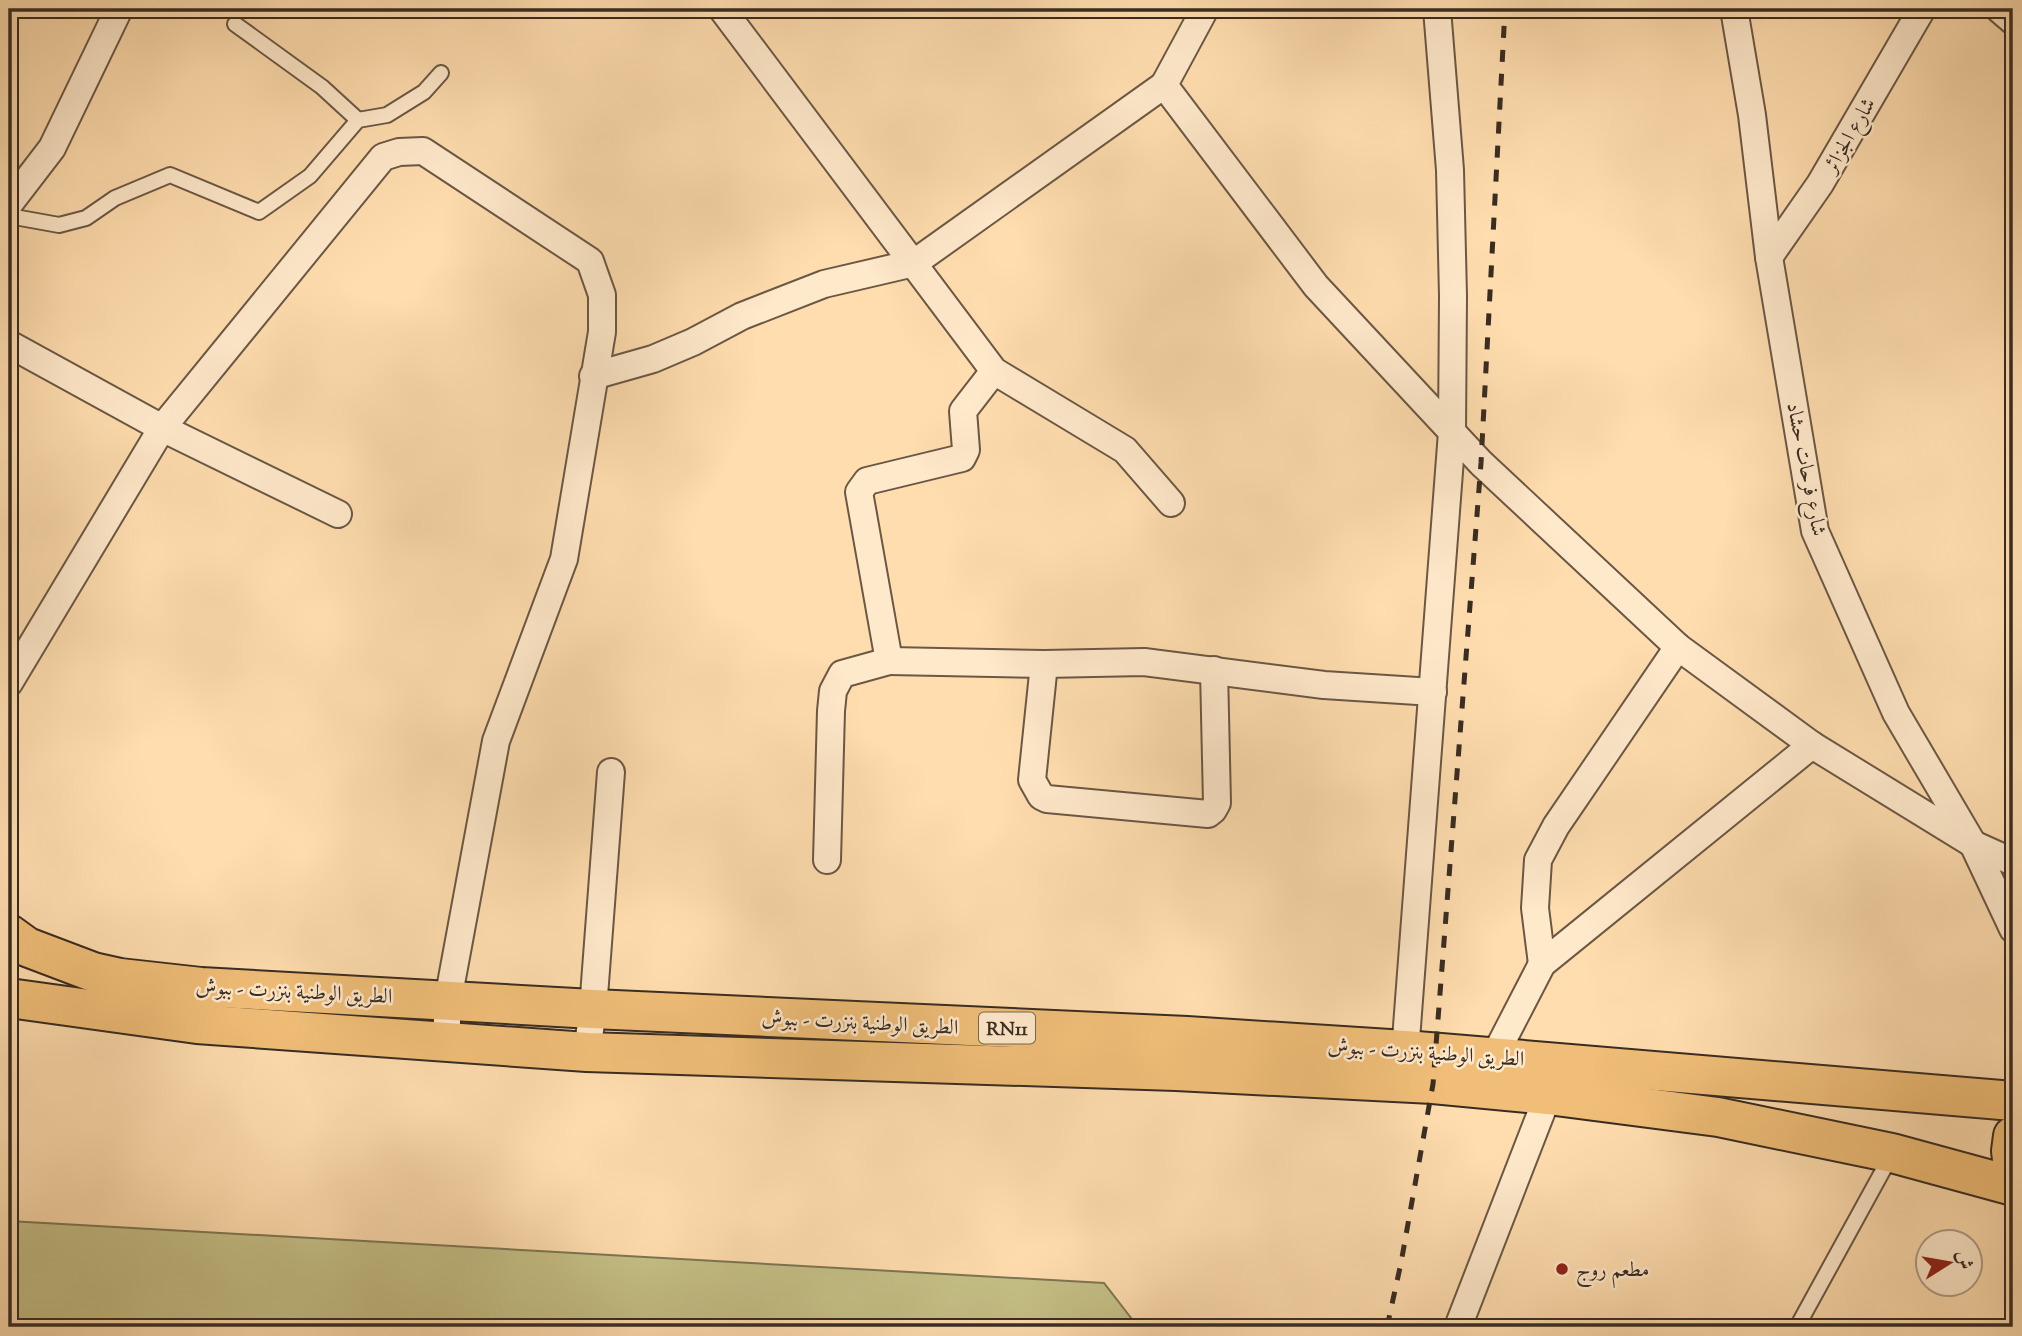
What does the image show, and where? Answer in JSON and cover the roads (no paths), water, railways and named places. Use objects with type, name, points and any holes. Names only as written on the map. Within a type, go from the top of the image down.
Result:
[{"type":"main road","name":"الطريق الوطنية بنزرت - ببوش","points":[[9,934],[27,947],[93,972],[120,978],[201,987],[593,1009],[1116,1052]]},
{"type":"main road","points":[[257,1029],[265,989]]},
{"type":"main road","name":"الطريق الوطنية بنزرت - ببوش","points":[[9,998],[197,1024],[587,1052],[1116,1052],[1187,1036],[1404,1065],[1548,1095],[1718,1117],[1892,1153],[2013,1186]]},
{"type":"main road","name":"الطريق الوطنية بنزرت - ببوش","points":[[1404,1065],[1494,1057],[2013,1101]]},
{"type":"main road","points":[[2013,1136],[2013,1167]]},
{"type":"street","points":[[9,204],[52,148],[119,9]]},
{"type":"street","points":[[722,9],[994,371],[1125,450],[1171,503]]},
{"type":"street","points":[[593,376],[653,359],[742,316],[824,284],[914,263],[1164,85],[1205,9]]},
{"type":"street","points":[[1404,1065],[1452,432],[1450,170],[1437,9]]},
{"type":"street","name":"شارع فرحات حشاد","points":[[1734,9],[1752,115],[1769,257],[1815,531],[1896,713],[1973,844],[2013,929]]},
{"type":"street","name":"شارع الجزائر","points":[[1769,257],[1820,184],[1922,9]]},
{"type":"street","points":[[1999,9],[2013,21]]},
{"type":"street","points":[[1164,85],[1316,286],[1480,463],[1678,647],[1812,744],[1973,844],[2013,862]]},
{"type":"street","points":[[9,683],[162,428],[383,157],[399,152],[423,151],[590,261],[602,295],[602,332],[564,559],[496,741],[448,1000],[446,1041]]},
{"type":"street","points":[[9,344],[162,428],[338,514]]},
{"type":"street","points":[[889,661],[859,492],[867,481],[962,458],[966,450],[963,411],[994,371]]},
{"type":"street","points":[[1542,964],[1535,908],[1538,860],[1556,826],[1678,647]]},
{"type":"street","points":[[827,859],[833,691],[842,674],[889,661],[1044,664],[1144,662],[1324,685],[1433,692]]},
{"type":"street","points":[[1044,664],[1032,780],[1041,796],[1047,799],[1208,814],[1217,803],[1214,670]]},
{"type":"street","points":[[1494,1057],[1542,964],[1812,744]]},
{"type":"street","points":[[587,1052],[593,1009],[611,772]]},
{"type":"street","points":[[1458,1327],[1548,1095]]},
{"type":"lane","points":[[234,24],[322,87],[358,120]]},
{"type":"lane","points":[[9,216],[59,225],[86,218],[115,198],[170,175],[259,212],[310,176],[358,120],[387,115],[424,92],[441,73]]},
{"type":"lane","points":[[1797,1327],[1892,1153]]},
{"type":"railway","points":[[1387,1327],[1433,1084],[1481,463],[1505,9]]},
{"type":"place","name":"مطعم روج","points":[[1562,1269]]}]
